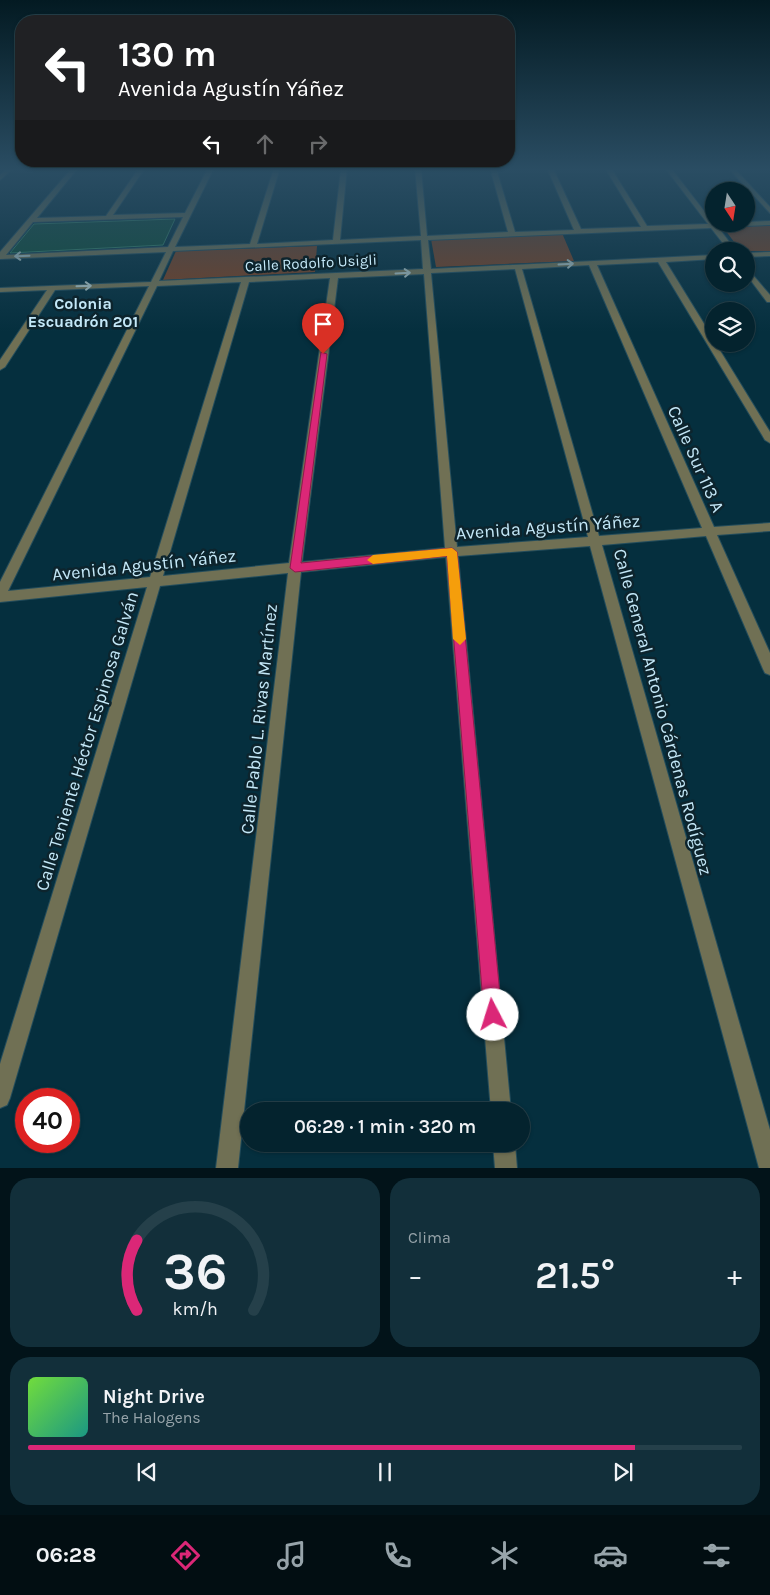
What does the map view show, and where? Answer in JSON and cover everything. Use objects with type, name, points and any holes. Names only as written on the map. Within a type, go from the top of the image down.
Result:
[{"type":"street","points":[[0,257],[29,223]]},
{"type":"street","points":[[0,596],[185,223]]},
{"type":"street","points":[[253,246],[260,223]]},
{"type":"street","points":[[336,242],[338,223]]},
{"type":"street","points":[[423,223],[500,1102]]},
{"type":"street","points":[[509,223],[512,234]]},
{"type":"street","points":[[574,223],[578,231]]},
{"type":"street","points":[[642,223],[645,228]]},
{"type":"street","name":"Calle Rodolfo Usigli","points":[[755,224],[770,223]]},
{"type":"street","name":"Calle Rodolfo Usigli","points":[[0,257],[705,225]]},
{"type":"street","points":[[718,232],[726,242]]},
{"type":"street","points":[[755,255],[770,254]]},
{"type":"street","name":"Calle Rodolfo Usigli","points":[[0,290],[705,258]]},
{"type":"street","points":[[662,260],[770,440]]},
{"type":"street","name":"Calle Sur 113 A","points":[[592,263],[770,668]]},
{"type":"street","name":"Calle General Antonio Cárdenas Rodíguez","points":[[518,266],[597,541],[770,1168]]},
{"type":"street","name":"Calle Pablo L. Rivas Martínez","points":[[228,1168],[295,568],[334,276]]},
{"type":"street","name":"Calle Teniente Héctor Espinosa Galván","points":[[0,1098],[246,280]]},
{"type":"street","points":[[755,280],[770,300]]},
{"type":"street","points":[[0,367],[53,287]]},
{"type":"street","name":"Avenida Agustín Yáñez","points":[[0,596],[452,552],[770,527]]},
{"type":"street","points":[[505,1152],[506,1168]]},
{"type":"shaded area","points":[[770,224],[770,251],[755,251],[755,242],[734,242],[727,232],[755,232],[755,225]]},
{"type":"shaded area","points":[[562,233],[574,261],[436,267],[431,239]]},
{"type":"shaded area","points":[[317,246],[315,272],[163,280],[176,251]]},
{"type":"building","points":[[173,223],[163,245],[10,253],[34,224]]},
{"type":"slow traffic","points":[[373,560],[452,552],[460,639]]},
{"type":"district","name":"Colonia Escuadrón 201","points":[[83,312]]},
{"type":"route","points":[[323,354],[295,568],[452,552],[493,1015]]}]
